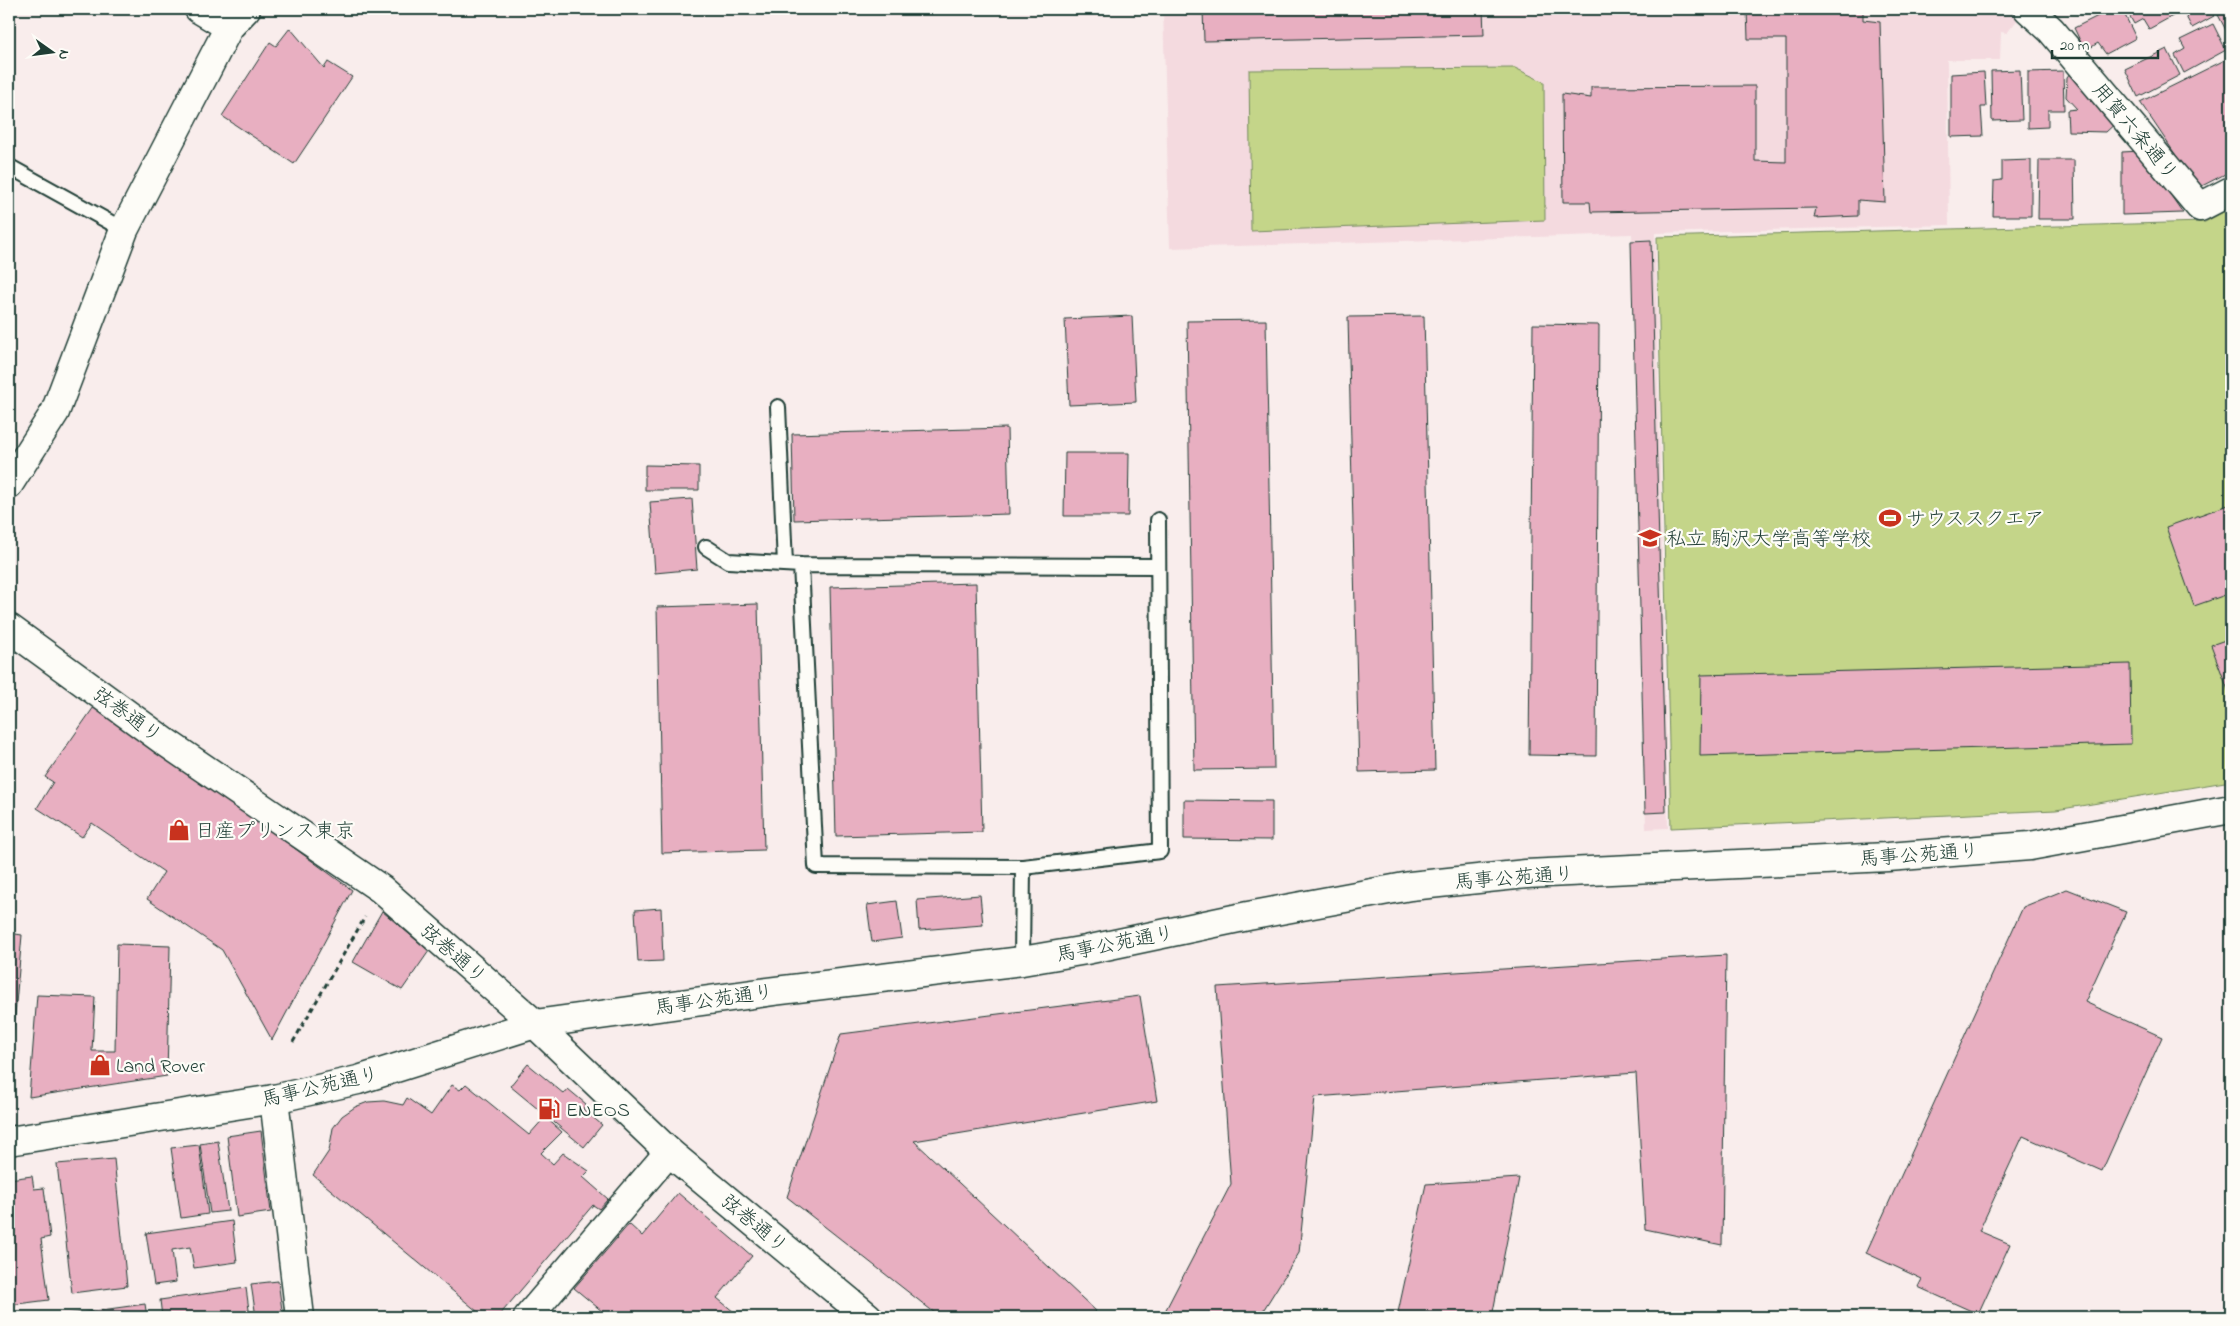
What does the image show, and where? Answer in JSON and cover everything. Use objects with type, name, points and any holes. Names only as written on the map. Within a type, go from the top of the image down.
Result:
[{"type":"street","points":[[9,484],[55,412],[124,230],[237,18],[199,9]]},
{"type":"street","name":"用賀六条通り","points":[[2028,9],[2051,30],[2200,207],[2231,191]]},
{"type":"street","name":"弦巻通り","points":[[9,628],[164,741],[381,889],[535,1024],[669,1152],[868,1317]]},
{"type":"street","name":"馬事公苑通り","points":[[9,1141],[274,1098],[358,1080],[535,1024],[774,991],[1022,961],[1086,950],[1248,916],[1427,884],[1526,874],[1888,857],[2030,846],[2231,809]]},
{"type":"street","points":[[274,1098],[300,1317]]},
{"type":"street","points":[[528,1317],[669,1152]]},
{"type":"lane","points":[[12,168],[124,230]]},
{"type":"lane","points":[[778,407],[785,564]]},
{"type":"lane","points":[[801,565],[816,866],[1023,867],[1160,851],[1158,520]]},
{"type":"lane","points":[[706,547],[728,561],[801,565],[1158,566]]},
{"type":"lane","points":[[1022,961],[1023,867]]},
{"type":"path","points":[[293,1042],[381,889]]},
{"type":"shaded area","name":"私立 駒沢大学高等学校","points":[[1163,9],[2007,9],[2018,19],[2007,33],[2001,32],[2000,60],[1947,60],[1949,225],[1655,233],[1668,828],[1646,829],[1632,234],[1170,248]]},
{"type":"green space","points":[[1515,68],[1544,82],[1545,220],[1251,231],[1249,70]]},
{"type":"green space","points":[[2231,208],[2231,781],[2056,810],[1671,828],[1657,237],[2205,222]]},
{"type":"building","points":[[1203,9],[1483,9],[1484,35],[1204,41]]},
{"type":"building","points":[[1747,9],[1863,9],[1863,20],[1880,22],[1885,202],[1858,200],[1858,216],[1814,218],[1816,208],[1591,212],[1590,202],[1563,202],[1562,94],[1591,98],[1591,87],[1755,86],[1755,161],[1786,162],[1786,39],[1748,39]]},
{"type":"building","points":[[2112,9],[2122,9],[2136,38],[2106,54],[2098,43],[2085,51],[2074,28]]},
{"type":"building","points":[[2126,9],[2178,9],[2180,12],[2149,29],[2143,19],[2134,24]]},
{"type":"building","points":[[2182,9],[2210,9],[2214,16],[2192,28]]},
{"type":"building","points":[[2215,9],[2231,9],[2231,35],[2229,36]]},
{"type":"building","points":[[2213,24],[2226,50],[2184,73],[2175,55],[2185,49],[2180,40]]},
{"type":"building","points":[[290,28],[324,68],[328,62],[352,77],[294,164],[222,116],[270,42],[276,46]]},
{"type":"building","points":[[2167,49],[2180,75],[2138,97],[2125,69]]},
{"type":"building","points":[[2231,57],[2231,171],[2198,188],[2140,102]]},
{"type":"building","points":[[2074,68],[2119,120],[2106,132],[2068,131],[2067,110],[2077,109],[2066,97],[2067,77]]},
{"type":"building","points":[[2020,70],[2022,120],[1992,121],[1991,71]]},
{"type":"building","points":[[2063,71],[2064,110],[2048,110],[2048,127],[2028,128],[2028,72]]},
{"type":"building","points":[[1984,72],[1986,107],[1981,107],[1983,136],[1951,137],[1951,74]]},
{"type":"building","points":[[2140,151],[2183,213],[2122,215],[2122,152]]},
{"type":"building","points":[[2031,160],[2031,216],[1993,216],[1994,181],[2002,180],[2002,161]]},
{"type":"building","points":[[2039,160],[2074,160],[2075,219],[2038,219]]},
{"type":"building","points":[[1651,240],[1666,812],[1645,813],[1631,241]]},
{"type":"building","points":[[1132,316],[1136,402],[1069,405],[1065,319]]},
{"type":"building","points":[[1424,316],[1435,770],[1359,772],[1348,317]]},
{"type":"building","points":[[1266,320],[1274,769],[1194,770],[1187,321]]},
{"type":"building","points":[[1533,324],[1599,325],[1596,756],[1529,755]]},
{"type":"building","points":[[1007,428],[1009,514],[794,520],[792,434]]},
{"type":"building","points":[[1065,453],[1129,453],[1128,516],[1064,516]]},
{"type":"building","points":[[645,465],[699,466],[699,490],[645,490]]},
{"type":"building","points":[[692,499],[697,569],[655,573],[650,502]]},
{"type":"building","points":[[2231,504],[2231,593],[2194,606],[2166,527]]},
{"type":"building","points":[[976,583],[982,832],[836,836],[830,587]]},
{"type":"building","points":[[758,604],[764,850],[662,853],[657,607]]},
{"type":"building","points":[[2231,638],[2231,698],[2211,645]]},
{"type":"building","points":[[2130,664],[2131,744],[1700,756],[1701,675]]},
{"type":"building","points":[[96,704],[352,890],[272,1040],[222,950],[147,899],[164,872],[92,823],[82,837],[37,808],[53,782],[45,777]]},
{"type":"building","points":[[1184,800],[1272,801],[1272,840],[1184,839]]},
{"type":"building","points":[[2067,889],[2126,912],[2085,1002],[2162,1037],[2102,1171],[2023,1136],[1979,1231],[2010,1244],[1978,1314],[1918,1287],[1922,1279],[1866,1253],[2023,907]]},
{"type":"building","points":[[980,895],[983,925],[919,930],[917,900]]},
{"type":"building","points":[[897,901],[902,938],[872,942],[867,905]]},
{"type":"building","points":[[661,908],[663,961],[638,962],[635,910]]},
{"type":"building","points":[[382,911],[429,951],[402,990],[353,962]]},
{"type":"building","points":[[9,933],[22,935],[9,1083]]},
{"type":"building","points":[[117,944],[170,946],[167,1076],[29,1097],[37,995],[95,997],[92,1051],[115,1051]]},
{"type":"building","points":[[1726,955],[1722,1245],[1645,1229],[1636,1073],[1315,1097],[1299,1253],[1259,1317],[1162,1317],[1231,1184],[1217,987]]},
{"type":"building","points":[[1140,996],[1157,1101],[914,1141],[1096,1311],[1090,1317],[940,1317],[787,1197],[841,1034]]},
{"type":"building","points":[[528,1064],[564,1094],[568,1089],[586,1104],[583,1109],[602,1125],[584,1147],[510,1086]]},
{"type":"building","points":[[466,1084],[529,1135],[545,1117],[562,1132],[541,1153],[553,1164],[563,1153],[589,1171],[583,1177],[608,1199],[599,1209],[593,1205],[498,1317],[484,1317],[313,1175],[329,1151],[333,1128],[342,1116],[355,1107],[368,1102],[384,1101],[403,1105],[407,1098],[431,1115],[452,1085],[460,1090]]},
{"type":"building","points":[[261,1131],[271,1212],[237,1217],[227,1136]]},
{"type":"building","points":[[218,1141],[228,1211],[210,1213],[200,1144]]},
{"type":"building","points":[[199,1145],[208,1214],[181,1218],[171,1148]]},
{"type":"building","points":[[114,1159],[127,1286],[72,1293],[57,1164]]},
{"type":"building","points":[[32,1176],[34,1189],[44,1188],[50,1237],[41,1239],[49,1300],[9,1305],[9,1179]]},
{"type":"building","points":[[1519,1178],[1492,1317],[1397,1317],[1426,1184]]},
{"type":"building","points":[[678,1193],[752,1256],[717,1298],[740,1317],[609,1317],[574,1288],[629,1224],[642,1236]]},
{"type":"building","points":[[232,1221],[237,1262],[194,1268],[190,1247],[172,1250],[176,1282],[154,1285],[146,1233]]},
{"type":"building","points":[[278,1281],[283,1317],[256,1317],[251,1284]]},
{"type":"building","points":[[246,1288],[250,1317],[162,1317],[160,1300]]},
{"type":"building","points":[[145,1304],[147,1317],[58,1317],[58,1316]]},
{"type":"place","name":"サウススクエア","points":[[1890,518]]},
{"type":"place","name":"私立 駒沢大学高等学校","points":[[1650,538]]},
{"type":"place","name":"日産プリンス東京","points":[[179,830]]},
{"type":"place","name":"Land Rover","points":[[100,1065]]},
{"type":"place","name":"ENEOS","points":[[549,1109]]}]
